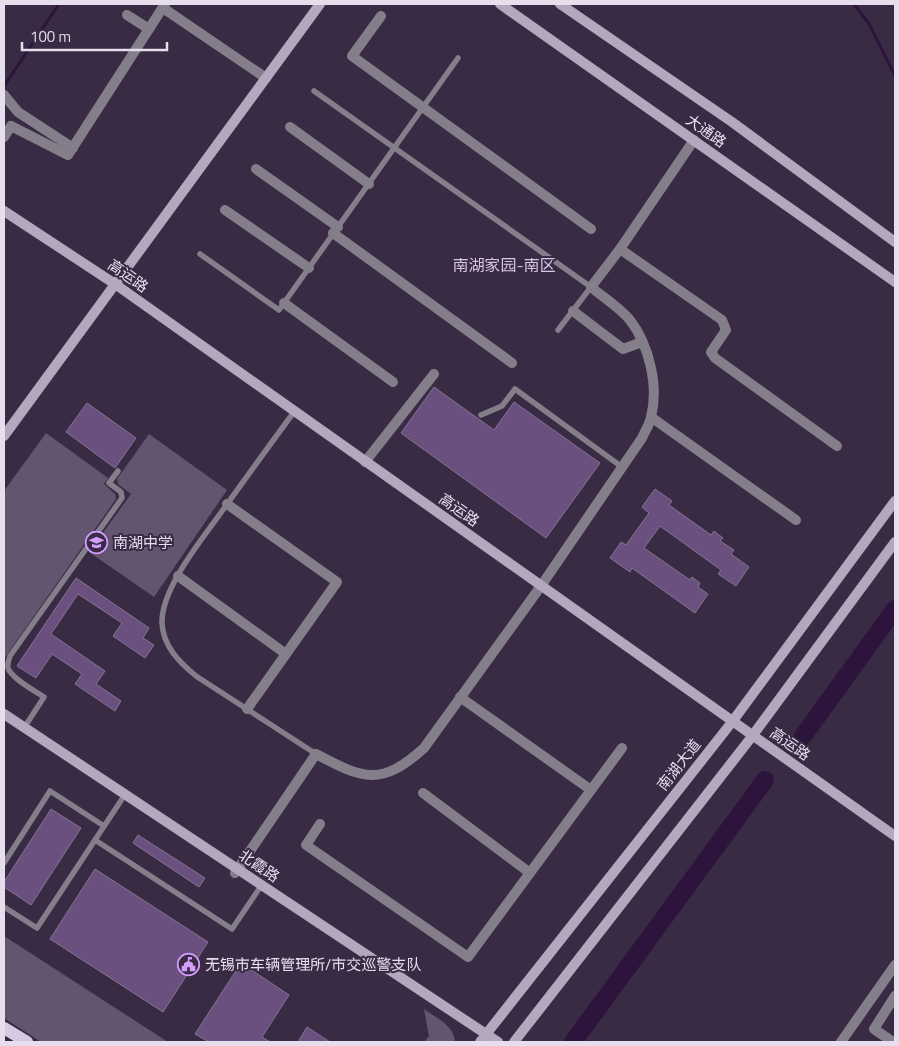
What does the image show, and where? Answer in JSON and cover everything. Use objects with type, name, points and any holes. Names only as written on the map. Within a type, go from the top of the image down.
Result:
[{"type":"main road","points":[[264,76],[312,4]]},
{"type":"main road","points":[[4,427],[264,76],[320,4]]},
{"type":"main road","name":"大通路","points":[[500,4],[895,282]]},
{"type":"main road","name":"大通路","points":[[560,4],[732,122],[895,242]]},
{"type":"main road","name":"高运路","points":[[4,211],[540,587]]},
{"type":"main road","name":"高运路","points":[[4,216],[111,285]]},
{"type":"main road","points":[[4,436],[111,285]]},
{"type":"main road","name":"高运路","points":[[293,413],[365,462],[895,840]]},
{"type":"main road","name":"南湖大道","points":[[485,1039],[731,723],[895,501]]},
{"type":"main road","points":[[514,1042],[751,738],[895,542]]},
{"type":"main road","name":"北霞路","points":[[4,714],[122,799],[236,871],[259,889],[485,1039],[498,1042]]},
{"type":"main road","name":"北霞路","points":[[4,718],[236,871],[485,1039]]},
{"type":"main road","name":"高运路","points":[[751,738],[895,836]]},
{"type":"main road","points":[[4,1028],[27,1042]]},
{"type":"street","points":[[4,137],[11,126],[68,155],[164,6],[264,76]]},
{"type":"street","points":[[127,15],[149,29]]},
{"type":"street","points":[[381,16],[352,56],[591,229]]},
{"type":"street","points":[[4,95],[18,112],[73,148]]},
{"type":"street","points":[[290,127],[369,184]]},
{"type":"street","points":[[236,871],[316,754],[360,774],[377,776],[394,770],[411,760],[424,748],[540,587],[642,438],[651,417],[654,394],[651,367],[642,342],[630,321],[615,306],[591,288],[620,249],[694,140]]},
{"type":"street","points":[[256,169],[512,362]]},
{"type":"street","points":[[225,210],[308,268]]},
{"type":"street","points":[[620,249],[722,320],[726,330],[711,352],[715,358],[837,446]]},
{"type":"street","points":[[284,303],[393,382]]},
{"type":"street","points":[[573,311],[623,350],[642,342]]},
{"type":"street","points":[[365,462],[434,374]]},
{"type":"street","points":[[651,417],[796,520]]},
{"type":"street","points":[[227,504],[337,582],[247,709]]},
{"type":"street","points":[[178,576],[286,654]]},
{"type":"street","points":[[460,697],[591,790]]},
{"type":"street","points":[[320,824],[306,845],[468,957],[622,748]]},
{"type":"street","points":[[423,793],[530,873]]},
{"type":"street","points":[[841,1042],[895,964]]},
{"type":"street","points":[[893,1042],[874,1029],[895,996]]},
{"type":"lane","points":[[200,254],[279,310],[458,58]]},
{"type":"lane","points":[[314,91],[591,288],[558,330]]},
{"type":"lane","points":[[481,415],[502,406],[515,389],[622,467]]},
{"type":"lane","points":[[293,413],[178,576],[165,605],[162,622],[165,637],[172,653],[184,666],[196,676],[316,754]]},
{"type":"lane","points":[[23,729],[44,697],[8,670],[10,656],[122,498],[121,492],[109,483],[118,471]]},
{"type":"lane","points":[[4,863],[50,791],[104,826]]},
{"type":"lane","points":[[4,907],[37,928],[122,799]]},
{"type":"lane","points":[[95,840],[232,929],[259,889]]},
{"type":"shaded area","points":[[46,433],[108,478],[104,484],[115,494],[116,499],[4,659],[4,491]]},
{"type":"shaded area","points":[[149,434],[227,490],[154,597],[89,552],[131,494],[118,484],[117,479]]},
{"type":"shaded area","points":[[4,936],[168,1042],[41,1042],[4,1018]]},
{"type":"shaded area","points":[[424,1009],[448,1026],[455,1042],[424,1042],[429,1036]]},
{"type":"building","points":[[434,387],[494,430],[514,402],[600,463],[546,538],[401,433]]},
{"type":"building","points":[[87,403],[136,438],[115,468],[66,432]]},
{"type":"building","points":[[655,489],[672,501],[669,505],[711,535],[714,531],[723,538],[720,541],[734,550],[731,554],[749,567],[736,586],[718,574],[721,570],[660,526],[644,548],[690,580],[692,577],[700,583],[698,587],[708,594],[695,613],[632,568],[630,572],[610,558],[621,542],[626,545],[649,513],[642,507]]},
{"type":"building","points":[[76,578],[149,628],[143,638],[154,645],[145,658],[113,636],[122,623],[78,594],[51,634],[105,671],[96,684],[121,701],[115,711],[75,684],[82,674],[52,654],[36,678],[17,666]]},
{"type":"building","points":[[51,809],[81,828],[31,905],[4,887],[4,882]]},
{"type":"building","points":[[138,835],[205,878],[199,887],[133,843]]},
{"type":"building","points":[[95,869],[208,942],[163,1012],[50,939]]},
{"type":"building","points":[[241,963],[289,995],[262,1037],[270,1042],[209,1042],[195,1034]]},
{"type":"building","points":[[307,1027],[330,1042],[298,1042]]},
{"type":"waterway","points":[[4,86],[59,4]]},
{"type":"waterway","points":[[854,4],[869,24],[895,76]]},
{"type":"waterway","points":[[803,736],[895,609]]},
{"type":"waterway","points":[[573,1042],[765,780]]},
{"type":"place","name":"南湖中学","points":[[97,543]]},
{"type":"place","name":"无锡市车辆管理所/市交巡警支队","points":[[189,965]]},
{"type":"district","name":"南湖家园-南区","points":[[504,265]]}]
